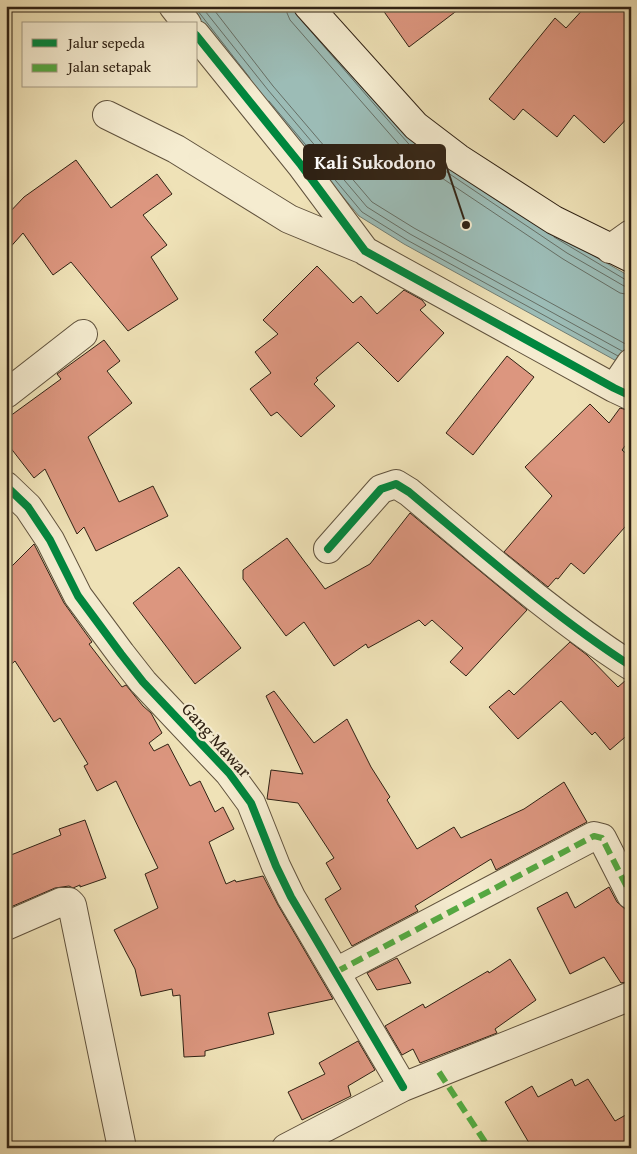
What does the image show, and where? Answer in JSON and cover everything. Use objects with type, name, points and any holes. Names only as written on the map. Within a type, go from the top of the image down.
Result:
[{"type":"street","points":[[173,6],[185,22]]},
{"type":"street","points":[[308,6],[416,126],[458,158],[554,220],[624,247]]},
{"type":"street","points":[[198,37],[301,165],[365,250]]},
{"type":"street","points":[[107,115],[176,149],[289,219],[365,250],[624,381]]},
{"type":"street","points":[[6,394],[83,334]]},
{"type":"street","points":[[328,549],[381,489],[396,484],[409,492],[521,586],[631,666]]},
{"type":"street","name":"Gang Mawar","points":[[6,486],[28,507],[50,540],[78,596],[121,654],[143,682],[229,773],[251,803],[276,866],[291,897],[403,1087]]},
{"type":"street","points":[[336,972],[594,836],[602,838],[631,895]]},
{"type":"street","points":[[6,926],[61,902],[69,902],[72,905],[122,1148]]},
{"type":"street","points":[[286,1148],[403,1087],[631,996]]},
{"type":"water","points":[[187,6],[303,6],[421,142],[573,244],[631,277],[631,369],[404,244],[359,216],[259,97]]},
{"type":"building","points":[[380,6],[463,6],[409,47]]},
{"type":"building","points":[[586,6],[631,6],[631,114],[604,143],[574,115],[557,137],[523,109],[514,120],[489,99],[555,18],[566,28]]},
{"type":"building","points":[[76,160],[111,208],[157,174],[172,194],[143,215],[167,245],[151,257],[178,299],[128,331],[71,262],[53,275],[23,233],[6,252],[6,216],[24,197]]},
{"type":"building","points":[[317,266],[353,303],[361,296],[377,314],[404,290],[422,300],[426,305],[420,310],[444,333],[398,382],[358,342],[316,378],[318,380],[314,384],[335,406],[301,437],[277,412],[271,416],[250,389],[271,373],[255,352],[278,334],[263,320]]},
{"type":"building","points":[[104,340],[120,361],[107,371],[132,403],[88,437],[119,502],[153,486],[168,516],[96,551],[84,527],[77,534],[45,469],[34,478],[6,442],[6,419],[61,379],[57,374]]},
{"type":"building","points":[[507,356],[534,377],[473,455],[446,433]]},
{"type":"building","points":[[590,404],[609,423],[620,408],[631,411],[631,438],[622,450],[631,458],[631,520],[584,574],[571,563],[558,579],[556,578],[548,587],[504,552],[552,496],[525,467]]},
{"type":"building","points":[[410,513],[527,610],[466,676],[450,662],[463,648],[432,620],[425,626],[419,620],[368,648],[366,644],[334,666],[304,622],[286,636],[243,579],[243,570],[287,538],[325,589],[370,564]]},
{"type":"building","points":[[34,544],[64,603],[92,642],[89,644],[122,687],[126,685],[151,713],[162,733],[149,743],[154,751],[168,744],[190,786],[200,781],[215,812],[223,807],[234,829],[209,842],[226,884],[235,880],[236,882],[263,876],[333,999],[268,1013],[274,1034],[205,1051],[205,1056],[184,1057],[180,995],[173,996],[172,989],[141,996],[135,969],[114,930],[158,908],[145,874],[158,868],[116,781],[97,791],[84,766],[88,764],[60,718],[54,722],[15,661],[6,669],[6,572]]},
{"type":"building","points":[[179,567],[241,648],[195,684],[133,603]]},
{"type":"building","points":[[570,642],[587,655],[618,687],[626,680],[631,682],[631,732],[610,750],[595,732],[592,735],[561,701],[518,739],[489,707],[509,690],[514,695]]},
{"type":"building","points":[[274,691],[314,743],[347,719],[371,767],[390,797],[387,800],[417,849],[454,827],[461,838],[524,809],[564,782],[587,822],[496,870],[491,859],[415,906],[418,911],[352,946],[325,899],[341,889],[326,863],[334,858],[298,803],[267,799],[271,770],[303,774],[266,696]]},
{"type":"building","points":[[85,820],[106,878],[80,887],[80,885],[73,888],[69,886],[55,888],[6,909],[6,857],[61,835],[59,829]]},
{"type":"building","points":[[609,887],[617,902],[625,909],[631,919],[631,981],[621,983],[604,957],[570,974],[537,908],[567,892],[575,908]]},
{"type":"building","points":[[397,958],[411,983],[377,990],[367,973]]},
{"type":"building","points":[[510,959],[536,1000],[495,1029],[497,1033],[420,1063],[413,1049],[402,1055],[385,1026],[423,1004],[425,1008],[488,971],[489,973]]},
{"type":"building","points":[[358,1041],[375,1070],[348,1086],[351,1096],[302,1120],[288,1092],[325,1074],[319,1063]]},
{"type":"building","points":[[572,1079],[575,1086],[588,1079],[615,1121],[631,1112],[631,1148],[532,1148],[505,1102],[532,1086],[538,1097]]},
{"type":"marked path","points":[[336,972],[594,836],[602,838],[631,895]]},
{"type":"marked path","points":[[439,1072],[489,1148]]},
{"type":"cycle path","points":[[198,37],[301,165],[365,251],[631,396]]},
{"type":"cycle path","points":[[328,549],[381,489],[396,484],[409,492],[573,626],[631,666]]},
{"type":"cycle path","points":[[6,486],[28,507],[50,540],[78,596],[121,654],[143,682],[229,773],[251,803],[276,866],[291,897],[403,1087]]},
{"type":"place","name":"Kali Sukodono","points":[[466,225]]}]
